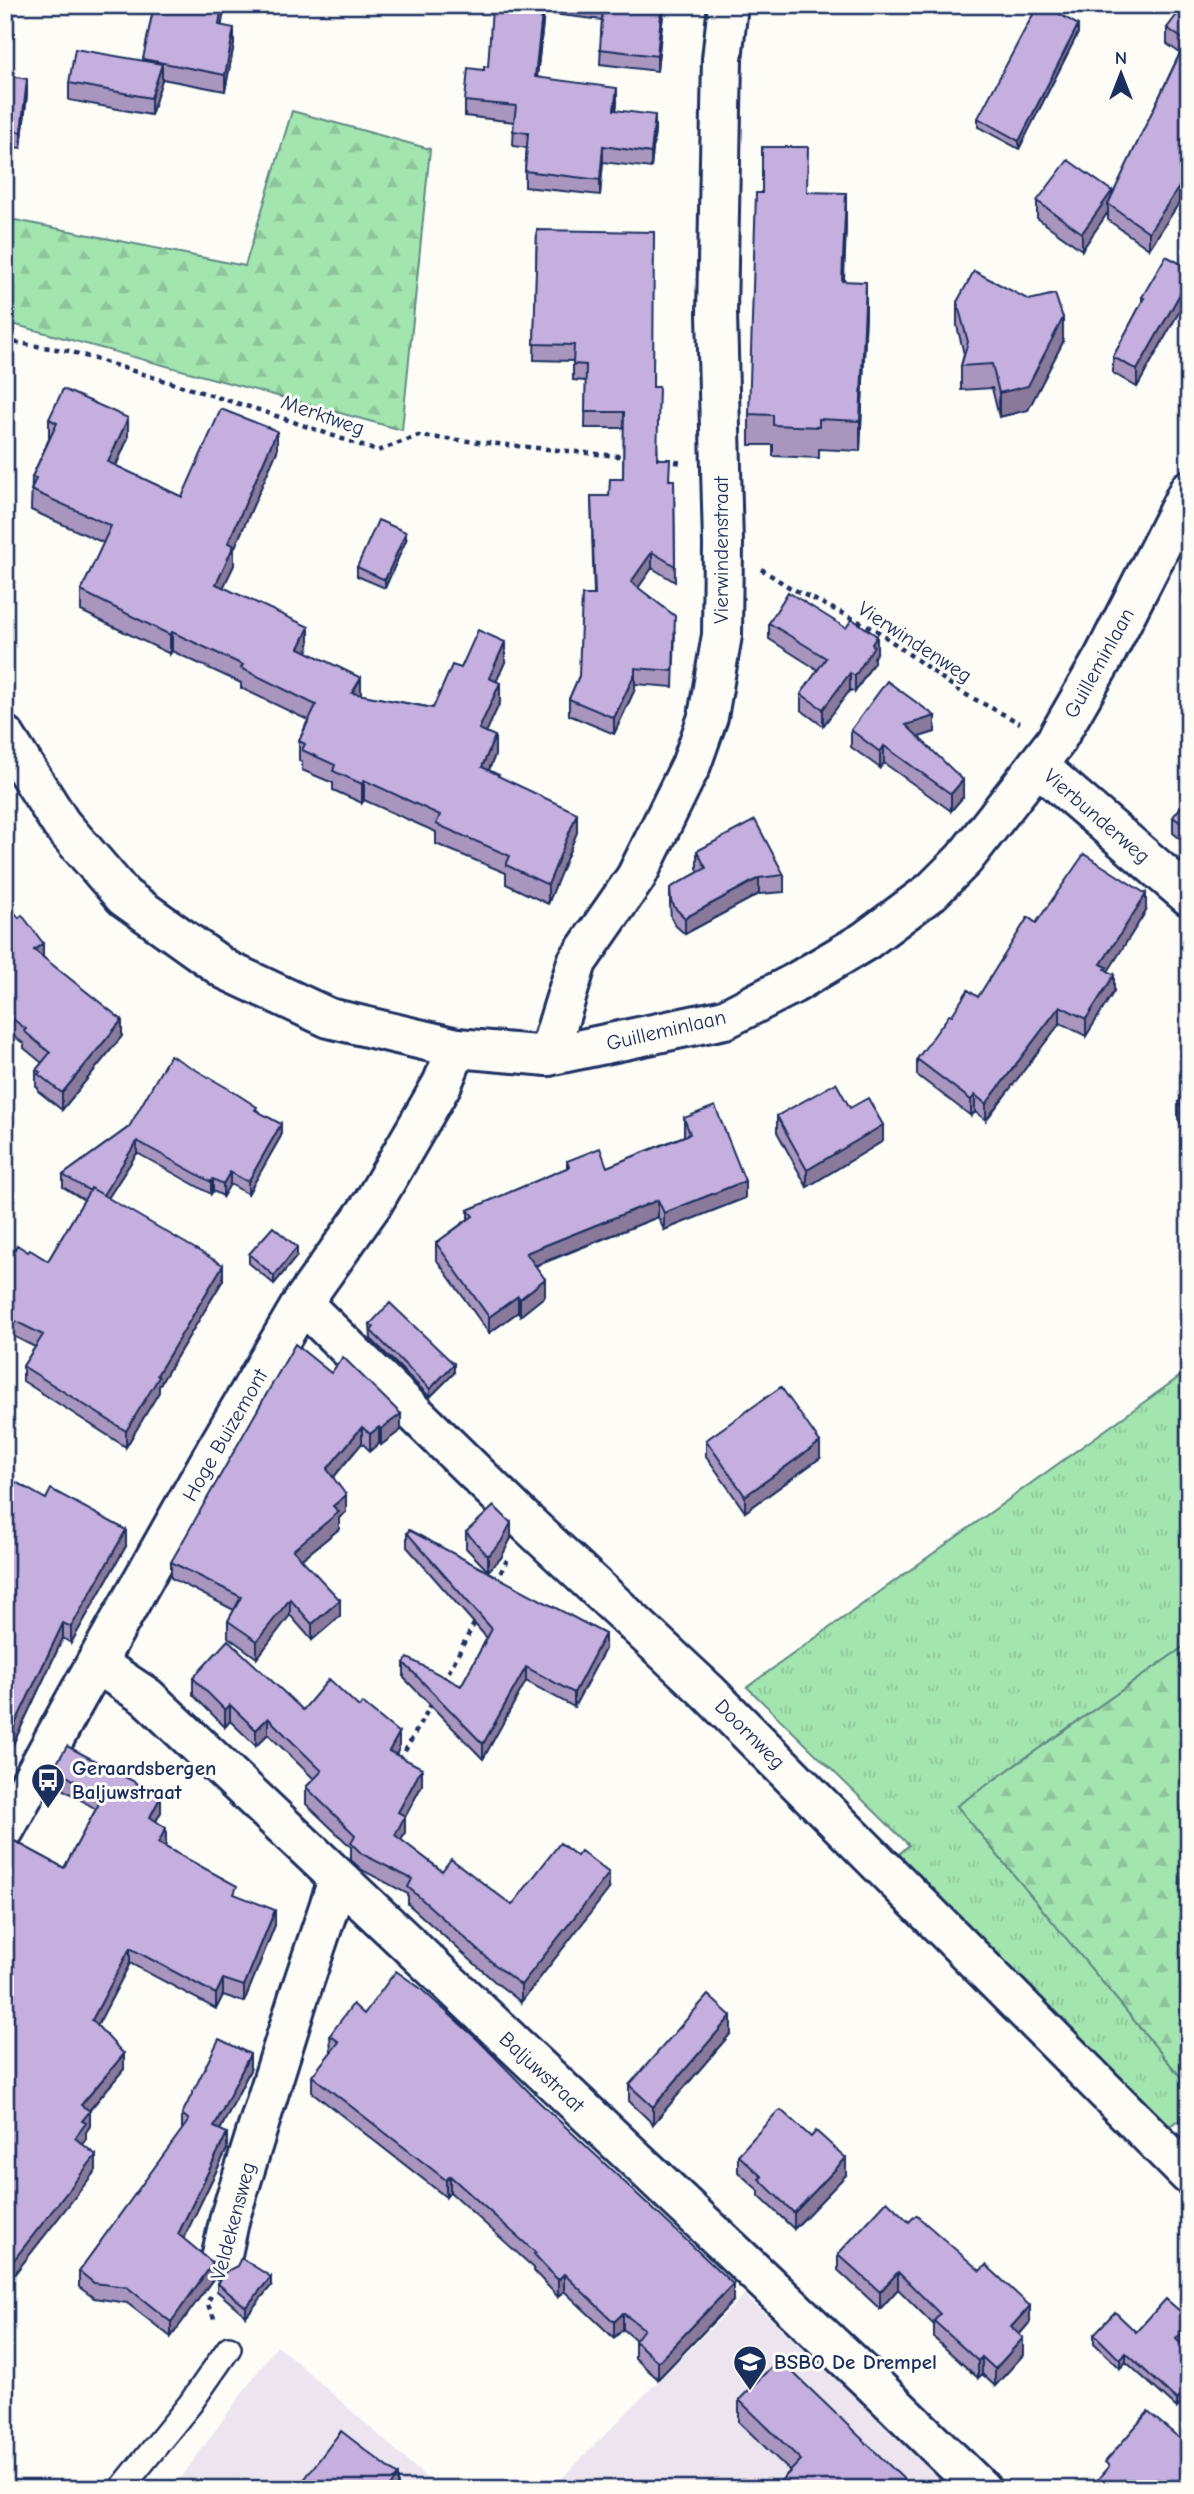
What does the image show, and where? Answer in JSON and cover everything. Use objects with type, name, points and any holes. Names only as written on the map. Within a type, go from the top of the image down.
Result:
[{"type":"street","name":"Vierwindenstraat","points":[[548,1056],[577,962],[636,877],[691,765],[708,717],[722,635],[723,544],[717,301],[722,59],[728,5]]},
{"type":"street","name":"Guilleminlaan","points":[[5,736],[61,824],[124,897],[226,970],[329,1018],[457,1048],[548,1056],[725,1020],[866,941],[932,891],[964,859],[1046,753],[1104,657],[1189,490]]},
{"type":"street","name":"Vierbunderweg","points":[[1046,753],[1189,896]]},
{"type":"street","name":"Hoge Buizemont","points":[[5,1829],[96,1663],[302,1303],[373,1203],[442,1084],[457,1048]]},
{"type":"street","name":"Doornweg","points":[[302,1303],[527,1523],[708,1692],[1189,2175]]},
{"type":"street","name":"Baljuwstraat","points":[[96,1663],[146,1697],[981,2489]]},
{"type":"street","name":"Veldekensweg","points":[[221,2259],[230,2217],[338,1880]]},
{"type":"lane","points":[[121,2489],[190,2403],[229,2348]]},
{"type":"path","name":"Merktweg","points":[[5,341],[69,351],[262,411],[377,451],[418,436],[638,458]]},
{"type":"path","points":[[652,460],[721,466]]},
{"type":"path","name":"Vierwindenweg","points":[[723,544],[789,587],[876,630],[1046,753]]},
{"type":"path","points":[[494,1585],[527,1523]]},
{"type":"path","points":[[443,1683],[481,1610]]},
{"type":"path","points":[[399,1763],[436,1694]]},
{"type":"path","name":"Veldekensweg","points":[[221,2259],[223,2274],[207,2303],[229,2348]]},
{"type":"shaded area","name":"BSBO De Drempel","points":[[744,2295],[959,2489],[551,2489]]},
{"type":"shaded area","points":[[277,2345],[299,2364],[439,2489],[173,2489]]},
{"type":"green space","points":[[292,111],[430,149],[402,430],[5,322],[5,218],[245,266]]},
{"type":"green space","points":[[1189,1370],[1189,1643],[957,1806],[1189,2087],[1189,2115],[1169,2126],[894,1859],[909,1845],[747,1687]]},
{"type":"green space","points":[[1189,1643],[1189,2087],[957,1806]]},
{"type":"building","points":[[154,5],[222,5],[219,25],[234,28],[225,75],[143,59]]},
{"type":"building","points":[[510,5],[543,5],[535,77],[617,88],[614,110],[655,115],[651,153],[603,146],[600,180],[525,171],[528,133],[513,131],[516,106],[465,101],[468,68],[484,70],[484,66],[488,67],[492,8],[510,10]]},
{"type":"building","points":[[603,5],[662,5],[657,56],[600,49]]},
{"type":"building","points":[[1038,5],[1044,5],[1078,25],[1019,141],[978,118]]},
{"type":"building","points":[[1184,5],[1189,5],[1189,191],[1179,187],[1149,232],[1108,204],[1186,41],[1167,28]]},
{"type":"building","points":[[75,49],[162,64],[151,98],[69,83]]},
{"type":"building","points":[[5,75],[27,79],[21,132],[5,130]]},
{"type":"building","points":[[762,147],[808,147],[807,192],[846,193],[842,281],[866,282],[860,421],[819,419],[819,427],[773,425],[773,415],[749,414],[756,193],[762,193]]},
{"type":"building","points":[[1068,160],[1112,191],[1082,233],[1037,201]]},
{"type":"building","points":[[537,230],[654,232],[653,387],[659,387],[657,459],[670,459],[669,480],[674,480],[675,566],[652,552],[631,582],[675,616],[673,671],[635,668],[614,718],[569,699],[579,676],[582,595],[595,595],[591,496],[609,496],[610,479],[623,479],[624,412],[585,412],[586,365],[573,364],[574,345],[534,344]]},
{"type":"building","points":[[1166,256],[1189,268],[1189,278],[1137,370],[1113,357],[1144,298],[1142,297]]},
{"type":"building","points":[[974,271],[1029,300],[1055,294],[1063,318],[1028,386],[999,393],[992,364],[961,366],[968,342],[957,302]]},
{"type":"building","points":[[63,389],[128,418],[108,462],[182,497],[221,409],[277,431],[228,543],[234,545],[216,584],[309,627],[299,648],[361,678],[352,693],[433,708],[452,665],[461,668],[478,630],[505,642],[489,678],[500,683],[479,729],[495,736],[482,767],[577,813],[548,885],[506,865],[510,856],[436,824],[440,815],[364,780],[362,784],[333,771],[335,765],[302,750],[305,744],[299,741],[316,705],[241,668],[243,665],[172,632],[170,635],[81,591],[111,526],[31,490],[36,478],[32,477],[57,423],[49,419]]},
{"type":"building","points":[[378,520],[406,532],[385,580],[357,567]]},
{"type":"building","points":[[788,592],[846,628],[852,619],[877,636],[872,644],[874,646],[855,676],[850,673],[823,709],[801,694],[826,658],[769,623]]},
{"type":"building","points":[[887,681],[935,716],[906,725],[963,780],[951,794],[884,746],[880,752],[851,730]]},
{"type":"building","points":[[1189,797],[1189,829],[1173,817]]},
{"type":"building","points":[[755,820],[784,875],[759,878],[685,918],[671,901],[670,888],[706,868],[697,851]]},
{"type":"building","points":[[1084,854],[1146,894],[1101,964],[1114,975],[1086,1019],[1060,1006],[986,1104],[975,1095],[971,1100],[917,1059],[968,990],[978,997],[1028,917],[1036,923]]},
{"type":"building","points":[[5,901],[19,918],[22,915],[43,943],[34,950],[122,1020],[62,1093],[36,1070],[50,1053],[5,1013]]},
{"type":"building","points":[[170,1055],[229,1089],[257,1107],[255,1110],[281,1124],[248,1182],[230,1172],[223,1184],[213,1179],[211,1182],[137,1141],[103,1195],[91,1188],[90,1191],[63,1175],[129,1127]]},
{"type":"building","points":[[836,1083],[850,1108],[868,1098],[883,1125],[807,1170],[777,1116]]},
{"type":"building","points":[[1189,1095],[1189,1118],[1178,1102]]},
{"type":"building","points":[[715,1106],[745,1181],[664,1213],[658,1200],[526,1253],[545,1279],[520,1299],[518,1296],[489,1317],[436,1243],[473,1216],[468,1210],[569,1167],[567,1161],[600,1148],[607,1167],[690,1134],[684,1118]]},
{"type":"building","points":[[91,1188],[223,1265],[126,1431],[23,1366],[43,1335],[5,1316],[5,1263],[7,1264],[17,1245],[48,1261]]},
{"type":"building","points":[[273,1227],[297,1247],[274,1276],[249,1254]]},
{"type":"building","points":[[390,1303],[454,1364],[430,1389],[371,1331],[374,1327],[370,1324]]},
{"type":"building","points":[[295,1344],[331,1373],[343,1357],[401,1414],[370,1434],[362,1427],[327,1469],[346,1495],[333,1506],[339,1512],[293,1550],[340,1600],[312,1624],[290,1599],[257,1641],[228,1621],[241,1597],[171,1562]]},
{"type":"building","points":[[781,1387],[820,1442],[745,1496],[706,1440]]},
{"type":"building","points":[[5,1476],[46,1499],[51,1489],[126,1530],[71,1627],[63,1623],[7,1741],[5,1740]]},
{"type":"building","points":[[494,1506],[511,1523],[501,1542],[488,1556],[466,1532]]},
{"type":"building","points":[[409,1530],[605,1634],[574,1693],[526,1667],[483,1744],[404,1663],[408,1658],[461,1686],[492,1629],[407,1533]]},
{"type":"building","points":[[228,1640],[303,1710],[329,1679],[359,1707],[362,1703],[399,1733],[389,1751],[422,1768],[398,1812],[405,1816],[395,1835],[442,1871],[451,1859],[512,1905],[560,1843],[577,1856],[581,1851],[609,1873],[521,1985],[408,1887],[412,1879],[362,1854],[351,1843],[355,1835],[306,1787],[322,1771],[268,1718],[256,1730],[230,1705],[225,1710],[193,1678]]},
{"type":"building","points":[[67,1746],[161,1796],[150,1817],[166,1828],[158,1843],[237,1886],[234,1894],[275,1910],[244,1986],[223,1979],[216,1994],[130,1948],[92,2020],[124,2054],[81,2105],[90,2111],[82,2121],[86,2123],[75,2138],[96,2155],[5,2271],[5,1836],[64,1868],[102,1798],[54,1768]]},
{"type":"building","points":[[396,1971],[420,1988],[478,2040],[537,2100],[733,2284],[658,2362],[635,2341],[644,2329],[623,2313],[614,2322],[564,2274],[558,2280],[534,2254],[536,2253],[450,2176],[446,2180],[312,2076],[339,2042],[330,2035],[353,2004],[364,2014]]},
{"type":"building","points":[[708,1995],[731,2016],[653,2107],[629,2085]]},
{"type":"building","points":[[219,2039],[250,2054],[214,2127],[227,2133],[178,2234],[213,2263],[171,2322],[127,2287],[94,2283],[79,2271],[189,2120],[182,2114]]},
{"type":"building","points":[[781,2110],[811,2137],[816,2131],[846,2158],[794,2213],[738,2155]]},
{"type":"building","points":[[887,2201],[909,2222],[916,2215],[980,2271],[986,2265],[1030,2306],[1011,2327],[1023,2338],[995,2369],[982,2357],[978,2361],[934,2321],[940,2314],[898,2272],[880,2292],[838,2254]]},
{"type":"building","points":[[241,2258],[271,2277],[246,2307],[217,2283],[227,2271],[237,2266]]},
{"type":"building","points":[[1166,2299],[1189,2319],[1189,2324],[1176,2339],[1189,2352],[1189,2388],[1177,2400],[1126,2353],[1120,2360],[1094,2334],[1115,2312],[1136,2332]]},
{"type":"building","points":[[779,2359],[914,2489],[783,2489],[778,2484],[801,2460],[739,2400]]},
{"type":"building","points":[[1148,2412],[1189,2446],[1189,2469],[1172,2489],[1094,2489],[1092,2486],[1109,2466],[1105,2462]]},
{"type":"building","points":[[341,2431],[398,2475],[388,2489],[297,2489]]},
{"type":"place","name":"Geraardsbergen Baljuwstraat","points":[[48,1810]]},
{"type":"place","name":"BSBO De Drempel","points":[[750,2392]]}]
